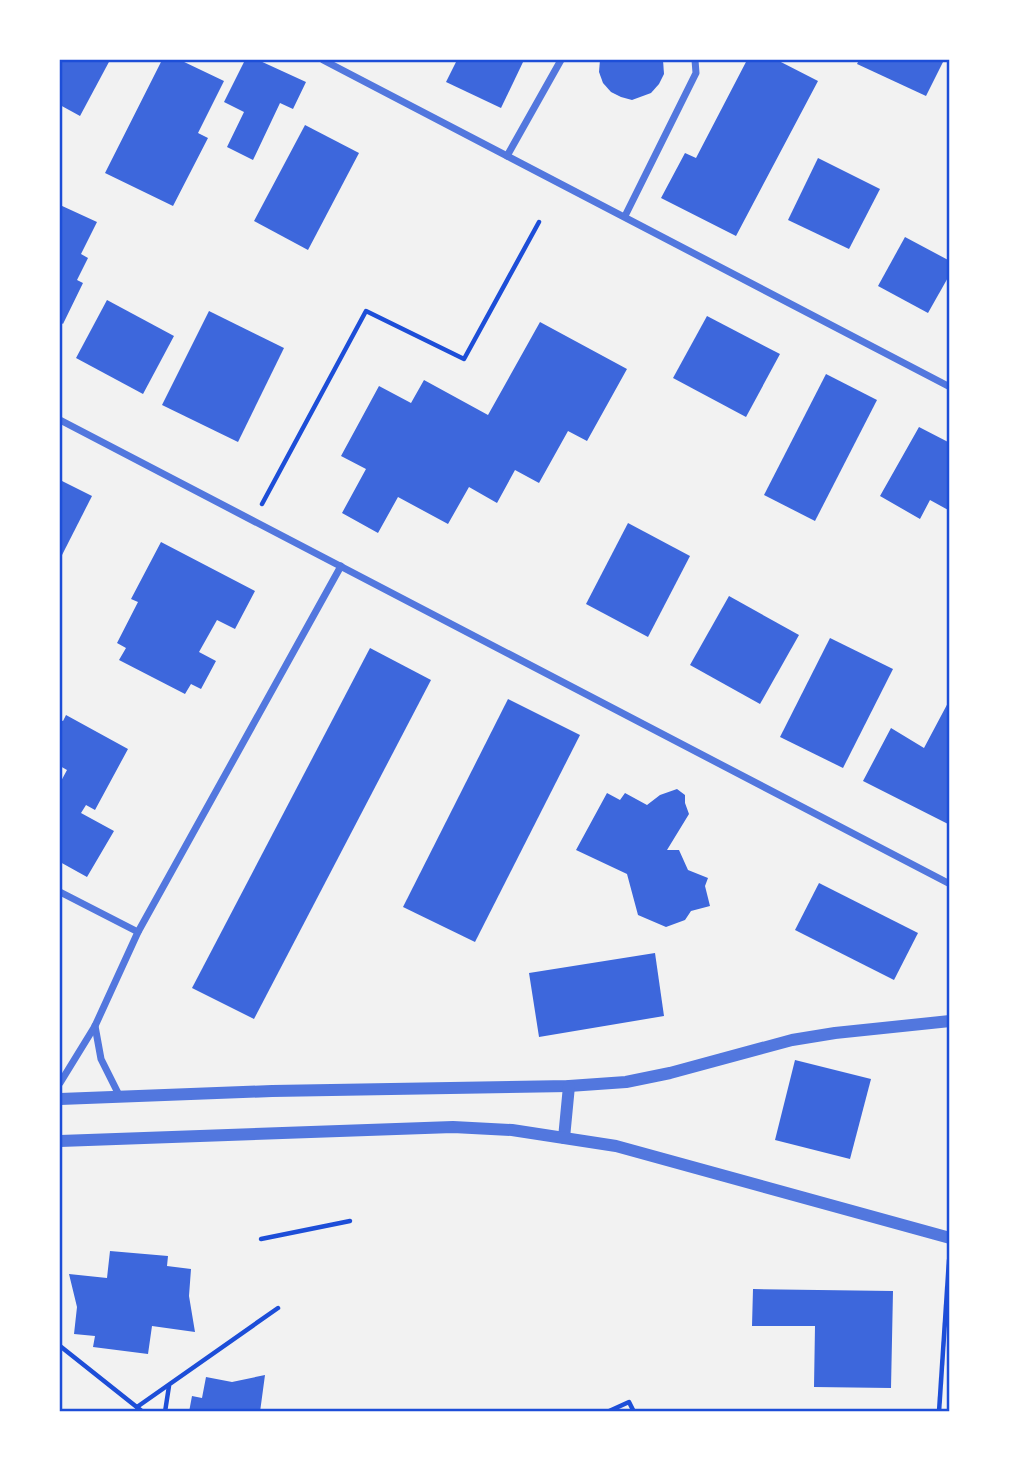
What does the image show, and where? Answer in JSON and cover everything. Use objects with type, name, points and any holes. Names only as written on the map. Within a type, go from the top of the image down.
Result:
[{"type":"street","points":[[323,60],[950,387]]},
{"type":"street","points":[[508,156],[561,60]]},
{"type":"street","points":[[625,216],[696,73],[695,60]]},
{"type":"street","points":[[60,420],[950,884]]},
{"type":"street","points":[[60,1083],[95,1026],[138,932],[341,566]]},
{"type":"street","points":[[60,892],[138,932]]},
{"type":"street","points":[[60,1099],[272,1091],[569,1086],[626,1082],[792,1040],[950,1021]]},
{"type":"street","points":[[95,1026],[101,1059],[120,1098]]},
{"type":"street","points":[[564,1138],[569,1086]]},
{"type":"street","points":[[60,1141],[453,1127],[512,1130],[616,1146],[950,1238]]},
{"type":"path","points":[[262,505],[366,311],[464,359],[538,222]]},
{"type":"path","points":[[261,1239],[350,1221]]},
{"type":"path","points":[[939,1412],[948,1269]]},
{"type":"path","points":[[137,1407],[278,1308]]},
{"type":"path","points":[[60,1346],[142,1412]]},
{"type":"path","points":[[165,1412],[169,1386]]},
{"type":"path","points":[[607,1412],[629,1402],[634,1412]]},
{"type":"building","points":[[60,60],[110,60],[80,116],[60,105]]},
{"type":"building","points":[[162,60],[180,60],[224,81],[198,133],[208,138],[173,206],[105,173]]},
{"type":"building","points":[[245,60],[258,60],[306,82],[293,109],[280,103],[253,160],[227,147],[244,112],[224,102]]},
{"type":"building","points":[[457,60],[524,60],[501,108],[446,82]]},
{"type":"building","points":[[600,60],[663,60],[664,74],[651,93],[632,100],[611,92],[603,83],[599,72]]},
{"type":"building","points":[[747,60],[777,60],[818,81],[736,236],[661,198],[685,153],[696,158]]},
{"type":"building","points":[[859,60],[944,60],[926,96],[857,64]]},
{"type":"building","points":[[305,125],[359,153],[308,250],[254,221]]},
{"type":"building","points":[[818,158],[880,189],[849,249],[788,220]]},
{"type":"building","points":[[60,205],[97,222],[81,254],[88,258],[77,280],[83,283],[63,324],[60,322]]},
{"type":"building","points":[[905,237],[950,261],[950,274],[928,313],[878,286]]},
{"type":"building","points":[[107,300],[174,336],[143,394],[76,358]]},
{"type":"building","points":[[209,311],[284,348],[238,442],[162,405]]},
{"type":"building","points":[[707,316],[780,354],[746,417],[673,378]]},
{"type":"building","points":[[540,322],[627,369],[587,441],[568,431],[539,483],[515,470],[497,503],[469,487],[448,524],[398,497],[378,533],[342,513],[366,469],[341,456],[379,386],[411,403],[424,380],[488,415]]},
{"type":"building","points":[[826,374],[877,400],[815,521],[764,495]]},
{"type":"building","points":[[919,427],[950,443],[950,511],[930,500],[920,519],[880,496]]},
{"type":"building","points":[[60,480],[92,496],[60,559]]},
{"type":"building","points":[[628,523],[690,556],[648,637],[586,604]]},
{"type":"building","points":[[161,542],[255,591],[235,629],[217,620],[199,652],[216,661],[201,689],[191,684],[185,694],[119,660],[126,648],[117,643],[138,602],[131,599]]},
{"type":"building","points":[[729,596],[799,635],[760,704],[690,665]]},
{"type":"building","points":[[830,638],[893,669],[843,768],[780,737]]},
{"type":"building","points":[[370,648],[431,680],[254,1019],[192,988]]},
{"type":"building","points":[[508,699],[580,735],[475,942],[403,907]]},
{"type":"building","points":[[950,699],[950,825],[863,781],[891,728],[924,748]]},
{"type":"building","points":[[66,715],[128,749],[95,810],[86,805],[81,813],[114,831],[87,877],[60,862],[60,783],[67,770],[60,766],[60,720],[63,721]]},
{"type":"building","points":[[677,789],[685,795],[689,814],[667,850],[679,850],[688,870],[708,878],[705,886],[710,906],[691,911],[685,920],[666,927],[638,915],[627,874],[576,850],[607,793],[620,800],[625,793],[647,805],[660,795]]},
{"type":"building","points":[[819,883],[918,933],[894,980],[795,930]]},
{"type":"building","points":[[655,953],[664,1016],[539,1037],[529,973]]},
{"type":"building","points":[[795,1060],[871,1079],[850,1159],[775,1140]]},
{"type":"building","points":[[110,1251],[168,1256],[167,1266],[191,1269],[189,1296],[195,1332],[152,1326],[148,1354],[93,1347],[95,1336],[74,1334],[77,1307],[69,1274],[107,1278]]},
{"type":"building","points":[[753,1289],[893,1291],[891,1388],[814,1387],[815,1326],[752,1326]]},
{"type":"building","points":[[265,1375],[260,1412],[189,1412],[192,1396],[202,1398],[206,1377],[232,1382]]}]
